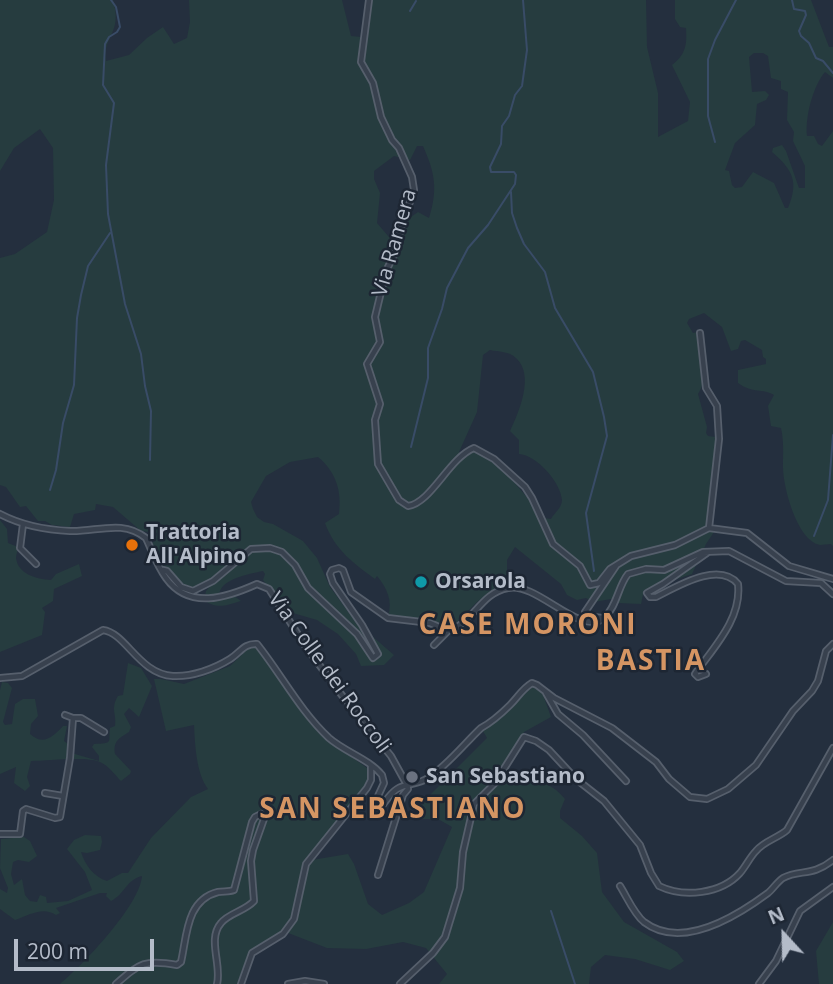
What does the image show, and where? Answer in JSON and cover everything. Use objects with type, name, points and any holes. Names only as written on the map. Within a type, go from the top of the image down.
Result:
[{"type":"street","name":"Via Ramera","points":[[369,0],[361,62],[373,83],[381,117],[412,177],[414,190],[400,231],[398,247],[386,271],[375,317],[380,342],[367,364],[380,404],[376,420],[378,464],[402,504],[414,505],[466,451],[474,448],[494,459],[524,487],[532,498],[553,544],[580,566],[588,584],[593,586],[599,583],[610,569],[617,565]]},
{"type":"street","points":[[700,333],[706,388],[717,406],[719,439],[709,528]]},
{"type":"street","name":"Via Colle dei Roccoli","points":[[0,514],[23,524],[72,531],[103,527],[123,528],[144,536],[164,576],[173,586],[190,596],[205,600],[233,594],[257,584],[269,589],[306,647],[391,756],[407,785]]},
{"type":"street","points":[[23,524],[19,547],[36,564]]},
{"type":"street","points":[[603,619],[587,616],[585,612],[617,565],[631,556],[676,545],[709,528],[747,533],[789,566],[833,577]]},
{"type":"street","points":[[163,570],[181,587],[192,591],[213,581],[251,549],[270,548],[282,552],[295,565],[308,588],[357,634],[373,658],[378,654],[333,583],[330,574],[332,569],[343,570],[351,592],[388,618],[430,622],[448,631]]},
{"type":"street","points":[[434,645],[448,631],[461,626],[487,597],[512,587],[535,594],[591,623],[603,619],[608,615],[628,575],[646,569],[664,570],[703,552],[729,551],[786,580],[821,583],[833,594]]},
{"type":"street","points":[[706,674],[698,677],[695,674],[733,618],[738,584],[729,576],[713,575],[678,586],[656,597],[650,597],[647,593],[707,553]]},
{"type":"street","points":[[0,678],[22,677],[103,630],[111,632],[142,663],[170,676],[202,672],[230,659],[246,645],[257,644],[297,700],[328,737],[378,770],[384,783],[372,809],[374,813],[380,810],[388,796],[433,775],[481,728],[512,703],[524,687],[532,683],[612,729],[656,762],[669,779],[690,797],[707,799],[728,789],[756,765],[793,711],[812,691],[818,681],[826,651],[833,644]]},
{"type":"street","points":[[546,692],[562,719],[583,734],[626,781]]},
{"type":"street","points":[[65,715],[82,718],[104,732]]},
{"type":"street","points":[[0,834],[20,834],[23,811],[26,809],[59,818],[70,758],[73,718]]},
{"type":"street","points":[[400,984],[433,953],[445,937],[460,888],[463,852],[474,804],[495,783],[520,741],[527,737],[549,750],[576,779],[604,801],[640,845],[659,886],[675,892],[695,893],[731,881],[756,850],[779,838],[787,830],[833,748]]},
{"type":"street","points":[[240,984],[252,953],[283,934],[295,919],[306,864],[367,788],[371,780],[371,766]]},
{"type":"street","points":[[379,875],[403,795],[408,789],[407,785]]},
{"type":"street","points":[[45,793],[63,796]]},
{"type":"street","points":[[116,984],[141,964],[149,962],[177,965],[181,962],[190,917],[207,897],[234,890],[252,822],[261,814],[264,819],[251,861],[254,901],[222,921],[218,927],[217,984]]},
{"type":"street","points":[[620,886],[641,919],[651,926],[685,932],[727,921],[769,893],[785,877],[820,870],[833,860]]},
{"type":"street","points":[[759,984],[776,961],[800,911],[833,887]]},
{"type":"street","points":[[288,984],[305,981],[324,984]]},
{"type":"green space","points":[[0,0],[113,0],[116,20],[107,46],[106,61],[129,55],[163,27],[174,44],[187,38],[190,22],[189,0],[342,0],[351,36],[361,37],[368,0],[646,0],[647,47],[658,93],[658,137],[688,121],[690,102],[672,65],[683,53],[686,39],[686,28],[680,27],[675,19],[675,0],[811,0],[829,47],[833,47],[833,78],[825,72],[817,85],[807,120],[807,136],[814,136],[822,146],[833,131],[833,546],[812,541],[798,524],[793,512],[784,476],[781,428],[771,426],[768,406],[774,395],[748,389],[738,383],[738,370],[766,364],[762,350],[745,340],[741,341],[738,349],[731,351],[722,327],[704,313],[689,319],[687,323],[693,333],[698,332],[705,363],[704,380],[698,394],[707,427],[706,433],[716,437],[717,441],[706,526],[716,529],[692,574],[644,590],[641,604],[618,603],[611,599],[594,602],[586,598],[577,600],[567,595],[561,584],[515,547],[507,560],[507,575],[500,579],[509,584],[478,601],[453,626],[420,618],[391,619],[388,616],[388,595],[381,581],[352,561],[329,533],[325,523],[339,514],[340,498],[333,476],[318,457],[290,462],[266,476],[251,502],[253,509],[257,517],[264,522],[273,524],[303,541],[317,558],[330,587],[349,613],[394,655],[384,665],[361,666],[356,654],[338,634],[317,620],[286,611],[263,580],[263,571],[229,581],[220,590],[219,596],[234,596],[241,601],[222,606],[213,605],[204,600],[206,591],[212,584],[196,589],[175,579],[153,549],[157,533],[141,531],[113,507],[96,504],[95,510],[74,514],[70,527],[52,525],[38,521],[26,506],[20,507],[6,487],[0,485],[0,258],[15,254],[47,232],[54,200],[53,148],[40,129],[14,148],[0,171]],"holes":[[[754,53],[768,56],[771,78],[781,81],[781,89],[788,92],[787,120],[794,132],[793,141],[805,166],[805,188],[799,188],[786,151],[782,145],[773,148],[772,152],[792,177],[793,191],[788,208],[785,208],[774,183],[753,172],[742,187],[735,188],[729,171],[725,170],[735,143],[755,125],[757,104],[766,100],[769,95],[765,91],[752,92],[749,57]],[[417,146],[423,146],[434,181],[432,208],[429,218],[418,212],[408,219],[401,236],[389,237],[377,223],[380,193],[374,179],[374,171],[394,156],[410,160]],[[490,350],[507,353],[522,365],[524,394],[510,431],[519,440],[519,454],[533,459],[547,471],[561,493],[562,503],[551,519],[544,518],[512,481],[486,458],[475,451],[464,457],[459,452],[477,412],[483,355]]]},
{"type":"green space","points":[[0,520],[7,529],[8,543],[18,547],[17,563],[24,572],[51,580],[56,574],[79,564],[82,576],[54,589],[53,601],[42,608],[45,612],[42,635],[0,652]]},
{"type":"green space","points":[[254,647],[321,735],[367,768],[367,782],[359,795],[306,861],[348,854],[368,904],[382,915],[409,903],[424,892],[452,827],[438,819],[416,819],[419,806],[487,738],[483,731],[501,718],[532,687],[542,692],[551,717],[524,732],[499,770],[495,785],[523,779],[542,782],[558,791],[565,799],[560,818],[597,853],[602,892],[624,922],[677,952],[684,961],[670,970],[635,959],[605,955],[591,967],[589,984],[439,984],[447,974],[426,948],[403,942],[366,949],[327,948],[283,931],[249,952],[237,984],[60,984],[109,934],[132,902],[142,876],[132,881],[111,901],[106,896],[107,893],[100,893],[56,908],[60,913],[56,915],[41,911],[15,920],[0,909],[0,889],[7,893],[8,888],[0,868],[1,839],[24,837],[30,841],[37,856],[29,862],[13,862],[11,874],[14,885],[22,879],[25,895],[30,901],[37,902],[40,895],[46,897],[47,903],[68,901],[92,890],[85,872],[67,849],[74,840],[85,835],[101,836],[100,850],[81,852],[94,873],[107,881],[122,873],[128,873],[151,838],[191,797],[208,789],[199,767],[194,725],[166,731],[154,679],[184,684],[230,666],[249,648]]},
{"type":"green space","points":[[128,663],[141,668],[152,686],[139,717],[129,708],[124,714],[131,727],[115,746],[115,754],[131,771],[130,774],[121,781],[106,766],[94,760],[31,761],[27,777],[30,786],[25,791],[14,783],[16,767],[0,774],[2,682],[8,683],[12,688],[3,722],[5,725],[12,724],[15,704],[23,699],[35,699],[38,716],[31,724],[30,734],[44,740],[67,726],[64,741],[68,744],[68,752],[99,761],[99,756],[92,747],[94,744],[109,741],[110,728],[115,726],[114,704],[118,696],[123,695]]},
{"type":"green space","points":[[833,922],[833,984],[819,984],[816,951]]},
{"type":"waterway","points":[[111,0],[116,7],[120,27],[105,44],[103,85],[114,103],[106,165],[108,214],[125,304],[141,354],[151,411],[150,460]]},
{"type":"waterway","points":[[411,447],[428,378],[428,348],[447,288],[468,248],[488,225],[515,184],[514,172],[491,172],[490,167],[501,144],[502,126],[509,116],[515,95],[522,86],[527,50],[523,0]]},
{"type":"waterway","points":[[715,142],[708,116],[708,59],[736,0]]},
{"type":"waterway","points":[[792,0],[794,9],[805,11],[806,15],[799,31],[801,36],[809,43],[816,58],[823,61],[833,73]]},
{"type":"waterway","points":[[410,11],[416,1]]},
{"type":"waterway","points":[[511,192],[512,213],[517,228],[524,244],[545,272],[555,308],[593,372],[604,417],[607,436],[586,513],[594,571]]},
{"type":"waterway","points":[[50,490],[63,423],[74,385],[77,318],[81,295],[88,266],[110,233]]},
{"type":"waterway","points":[[814,536],[828,500],[833,435]]},
{"type":"waterway","points":[[551,911],[575,984]]},
{"type":"place","name":"Trattoria All'Alpino","points":[[132,545]]},
{"type":"place","name":"Orsarola","points":[[421,582]]},
{"type":"place","name":"San Sebastiano","points":[[412,777]]},
{"type":"district","name":"CASE MORONI","points":[[528,626]]},
{"type":"district","name":"BASTIA","points":[[651,662]]},
{"type":"district","name":"SAN SEBASTIANO","points":[[393,810]]}]
